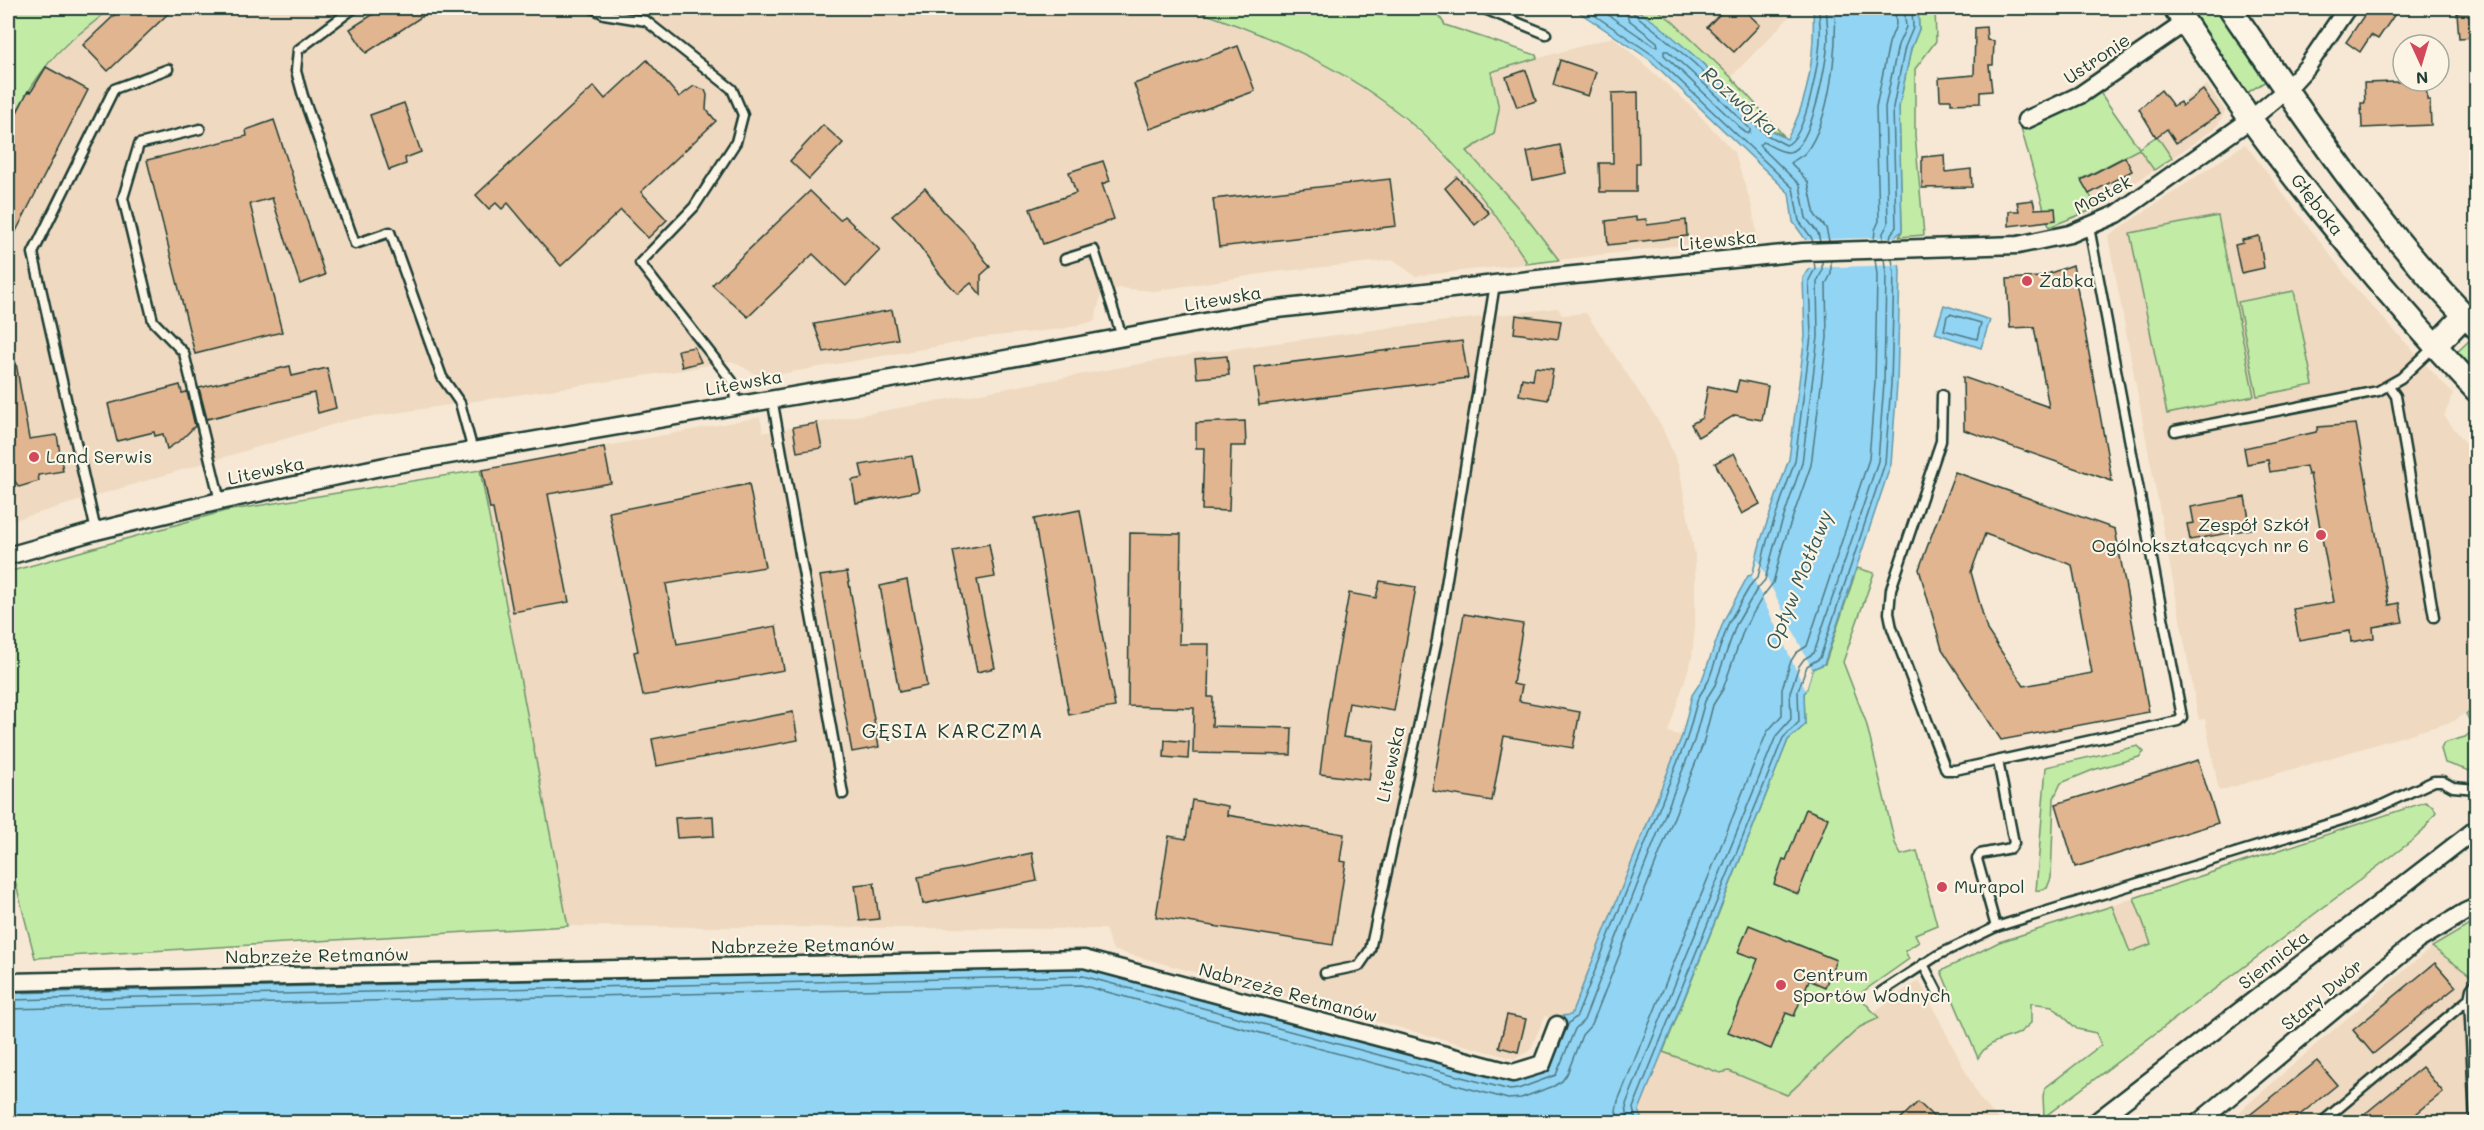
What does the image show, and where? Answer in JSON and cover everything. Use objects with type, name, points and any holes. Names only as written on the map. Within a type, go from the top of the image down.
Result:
[{"type":"street","points":[[2230,8],[2353,182],[2471,321],[2435,346]]},
{"type":"street","name":"Mostek","points":[[1803,252],[2018,245],[2070,234],[2089,227],[2136,201],[2251,120],[2286,90],[2307,67],[2347,8]]},
{"type":"street","name":"Głęboka","points":[[2180,15],[2251,120],[2367,268],[2476,390]]},
{"type":"street","name":"Ustronie","points":[[2026,120],[2080,95],[2180,15]]},
{"type":"street","name":"Litewska","points":[[8,556],[96,531],[220,501],[385,466],[1269,310],[1803,252]]},
{"type":"street","name":"Siennicka","points":[[2096,1122],[2476,829]]},
{"type":"street","name":"Stary Dwór","points":[[2199,1122],[2417,941],[2476,907]]},
{"type":"street","name":"Nabrzeże Retmanów","points":[[8,982],[1084,959],[1513,1073],[1542,1064],[1557,1025]]},
{"type":"lane","points":[[354,8],[298,50],[296,71],[355,244],[390,232],[442,377],[460,403],[473,451]]},
{"type":"lane","points":[[592,8],[604,14],[646,21],[732,89],[743,115],[736,142],[694,207],[640,263],[732,381],[736,404]]},
{"type":"lane","points":[[1482,8],[1546,34]]},
{"type":"lane","points":[[96,531],[33,253],[114,89],[168,69]]},
{"type":"lane","points":[[200,129],[139,144],[123,198],[153,321],[184,353],[220,501]]},
{"type":"lane","points":[[1941,395],[1941,441],[1891,589],[1889,613],[1892,628],[1946,770],[2173,724],[2182,717],[2089,227]]},
{"type":"lane","points":[[1065,259],[1094,250],[1122,337]]},
{"type":"lane","name":"Litewska","points":[[1325,973],[1359,966],[1370,950],[1437,640],[1495,284]]},
{"type":"lane","points":[[2175,430],[2378,391],[2389,386],[2435,346]]},
{"type":"lane","points":[[2389,386],[2396,396],[2434,617]]},
{"type":"lane","points":[[772,398],[843,794]]},
{"type":"lane","points":[[1996,927],[1977,859],[1980,854],[2011,848],[2014,843],[1998,761]]},
{"type":"lane","points":[[1881,992],[1923,964],[1996,927],[2345,819],[2376,808],[2434,781],[2442,781],[2453,787],[2476,789]]},
{"type":"lane","points":[[1923,964],[1937,991]]},
{"type":"lane","points":[[2475,1122],[2469,999],[2471,989],[2476,982]]},
{"type":"lane","points":[[2322,1122],[2469,999]]},
{"type":"shaded area","points":[[111,8],[1189,8],[1297,51],[1384,102],[1428,140],[1479,193],[1527,261],[1525,264],[1415,276],[1394,260],[1273,272],[1154,291],[1119,288],[1101,294],[1095,321],[1062,329],[976,338],[780,374],[779,372],[757,375],[732,361],[348,420],[8,522],[8,126],[27,92],[46,67],[74,38]]},
{"type":"shaded area","points":[[1655,8],[1798,8],[1731,77]]},
{"type":"shaded area","points":[[1613,37],[1689,104],[1734,152],[1752,207],[1758,240],[1672,246],[1559,260],[1522,212],[1466,151],[1477,143],[1499,109],[1491,72]]},
{"type":"shaded area","points":[[2207,85],[2225,111],[2217,127],[2172,158],[2157,136],[2190,113],[2183,101]]},
{"type":"shaded area","name":"Zespół Szkół Ogólnokształcących nr 6","points":[[2245,144],[2357,290],[2453,394],[2444,416],[2476,456],[2476,705],[2454,721],[2219,791],[2205,719],[2199,720],[2108,236]]},
{"type":"shaded area","points":[[2139,149],[2154,170],[2097,208],[2081,179]]},
{"type":"shaded area","points":[[1558,308],[1562,315],[1586,313],[1661,425],[1679,467],[1695,556],[1695,624],[1692,658],[1668,732],[1682,736],[1571,1015],[1562,1016],[1560,1021],[1545,1016],[1530,1050],[1515,1059],[1113,950],[1105,929],[568,926],[480,470],[760,417],[763,432],[768,432],[1194,354]]},
{"type":"shaded area","points":[[2134,898],[2151,944],[2129,952],[2112,906]]},
{"type":"shaded area","points":[[2432,947],[2476,980],[2476,1122],[2228,1122],[2319,1042]]},
{"type":"shaded area","points":[[1919,980],[1979,1098],[2001,1122],[1642,1122],[1639,1110],[1663,1052],[1720,1073],[1729,1071],[1787,1094],[1860,1027],[1879,1018],[1874,1012]]},
{"type":"green space","points":[[8,8],[111,8],[55,56],[37,78],[8,126]]},
{"type":"green space","points":[[1189,8],[1434,8],[1445,25],[1536,55],[1537,58],[1491,72],[1499,109],[1494,134],[1467,151],[1522,212],[1559,260],[1525,264],[1526,261],[1512,239],[1480,195],[1444,154],[1404,117],[1361,86],[1289,47]]},
{"type":"green space","points":[[1634,8],[1655,8],[1671,20],[1731,77],[1784,136],[1763,122],[1697,58]]},
{"type":"green space","points":[[1918,8],[1935,8],[1936,41],[1915,69],[1915,135],[1924,235],[1899,237],[1902,231],[1899,107],[1911,49],[1919,29]]},
{"type":"green space","points":[[2188,8],[2216,8],[2266,81],[2247,93]]},
{"type":"green space","points":[[2099,91],[2139,148],[2157,136],[2172,158],[2154,170],[2139,149],[2081,179],[2097,208],[2049,227],[2021,128],[2062,112]]},
{"type":"green space","points":[[2218,216],[2254,396],[2167,414],[2130,233]]},
{"type":"green space","points":[[2294,291],[2313,385],[2257,396],[2238,302]]},
{"type":"green space","points":[[2472,338],[2476,342],[2476,377],[2454,355]]},
{"type":"green space","points":[[480,470],[568,926],[35,958],[8,854],[8,572],[225,511]]},
{"type":"green space","points":[[1857,568],[1874,573],[1843,662],[1866,722],[1895,843],[1901,855],[1917,851],[1937,925],[1915,934],[1919,942],[1905,951],[1909,959],[1858,995],[1879,1018],[1860,1027],[1787,1095],[1729,1071],[1720,1073],[1663,1052],[1788,740],[1805,725],[1804,693],[1812,669],[1825,664]]},
{"type":"green space","points":[[2476,705],[2476,770],[2470,771],[2445,763],[2441,749],[2444,743],[2465,737],[2471,732],[2472,725],[2466,714]]},
{"type":"green space","points":[[2138,746],[2144,752],[2139,757],[2093,770],[2061,783],[2054,798],[2051,878],[2047,888],[2036,891],[2046,767]]},
{"type":"green space","points":[[2425,802],[2433,806],[2436,812],[2423,831],[2413,840],[2044,1117],[2045,1088],[2101,1045],[2096,1033],[2077,1029],[2052,1006],[2031,1003],[2031,1023],[2017,1034],[1989,1045],[1978,1058],[1941,971],[1999,942],[2112,906],[2130,952],[2151,944],[2134,898]]},
{"type":"green space","points":[[2476,921],[2476,969],[2471,976],[2432,947]]},
{"type":"water","points":[[1573,8],[1634,8],[1659,25],[1699,60],[1770,130],[1787,139],[1801,108],[1809,75],[1813,42],[1813,8],[1918,8],[1919,29],[1911,49],[1899,107],[1902,231],[1896,236],[1900,271],[1897,384],[1891,464],[1824,664],[1812,669],[1804,693],[1805,725],[1788,740],[1639,1110],[1642,1122],[8,1122],[8,987],[1084,962],[1513,1077],[1546,1065],[1561,1016],[1571,1015],[1682,736],[1692,695],[1702,680],[1724,620],[1748,576],[1752,575],[1761,540],[1789,459],[1805,336],[1803,278],[1809,268],[1806,240],[1793,222],[1789,193],[1649,59]]},
{"type":"water","points":[[1944,305],[1990,320],[1981,348],[1935,333]]},
{"type":"pier","points":[[1899,237],[1900,265],[1805,268],[1803,240]]},
{"type":"pier","points":[[1758,560],[1812,669],[1806,691],[1752,576]]},
{"type":"building","points":[[122,8],[174,8],[108,71],[83,45]]},
{"type":"building","points":[[383,8],[435,8],[366,53],[350,29]]},
{"type":"building","points":[[1726,8],[1742,8],[1760,25],[1734,52],[1707,27]]},
{"type":"building","points":[[2369,8],[2399,8],[2378,39],[2371,35],[2360,52],[2346,42]]},
{"type":"building","points":[[2461,8],[2476,8],[2476,37],[2459,38],[2457,13],[2461,12]]},
{"type":"building","points":[[1986,27],[1987,40],[1994,41],[1993,65],[1989,65],[1992,91],[1980,92],[1980,103],[1951,104],[1951,100],[1940,100],[1939,78],[1974,75],[1975,28]]},
{"type":"building","points":[[1238,46],[1255,91],[1150,129],[1134,84]]},
{"type":"building","points":[[647,60],[679,97],[694,86],[705,90],[706,109],[716,121],[641,192],[667,220],[648,238],[621,210],[561,266],[508,203],[502,209],[496,203],[489,209],[476,195],[594,86],[605,99]]},
{"type":"building","points":[[1560,60],[1596,72],[1588,96],[1553,85]]},
{"type":"building","points":[[46,67],[88,90],[8,247],[8,130],[28,91],[31,92]]},
{"type":"building","points":[[1526,70],[1536,101],[1517,107],[1506,77]]},
{"type":"building","points":[[2391,82],[2391,93],[2427,93],[2427,100],[2430,100],[2431,125],[2362,128],[2361,103],[2365,103],[2364,83]]},
{"type":"building","points":[[2161,90],[2173,106],[2180,102],[2182,106],[2203,90],[2220,114],[2176,143],[2167,129],[2156,137],[2139,109]]},
{"type":"building","points":[[1638,92],[1639,163],[1636,163],[1636,192],[1600,192],[1599,163],[1613,163],[1612,93]]},
{"type":"building","points":[[404,103],[421,152],[405,158],[406,164],[389,170],[370,115]]},
{"type":"building","points":[[274,120],[325,275],[300,284],[272,198],[250,204],[282,332],[195,354],[147,160],[247,136],[246,130]]},
{"type":"building","points":[[823,125],[843,143],[809,179],[790,161]]},
{"type":"building","points":[[1560,145],[1566,173],[1533,180],[1527,152]]},
{"type":"building","points":[[1944,155],[1945,172],[1971,169],[1972,187],[1922,188],[1922,157]]},
{"type":"building","points":[[2125,157],[2132,171],[2089,194],[2081,180]]},
{"type":"building","points":[[1103,161],[1110,181],[1102,184],[1114,219],[1043,244],[1030,209],[1076,193],[1069,172]]},
{"type":"building","points":[[1457,177],[1489,213],[1475,225],[1445,188]]},
{"type":"building","points":[[1390,179],[1396,226],[1219,247],[1213,199]]},
{"type":"building","points":[[925,188],[943,211],[966,234],[990,267],[981,275],[981,295],[971,283],[958,294],[939,273],[913,237],[892,216]]},
{"type":"building","points":[[810,191],[840,220],[844,216],[880,250],[846,286],[813,254],[748,317],[712,285]]},
{"type":"building","points":[[2033,200],[2035,209],[2055,208],[2056,220],[2009,226],[2009,211],[2019,211],[2017,202]]},
{"type":"building","points":[[1636,217],[1636,220],[1646,219],[1647,225],[1686,220],[1687,236],[1608,245],[1606,221]]},
{"type":"building","points":[[2259,236],[2264,268],[2241,273],[2235,245],[2243,243],[2242,240]]},
{"type":"building","points":[[2073,265],[2112,481],[1964,430],[1963,377],[2049,407],[2034,327],[2010,328],[2007,279],[2039,277]]},
{"type":"building","points":[[892,310],[898,339],[824,352],[814,324]]},
{"type":"building","points":[[1516,315],[1561,321],[1558,339],[1514,333]]},
{"type":"building","points":[[1462,341],[1468,378],[1259,405],[1254,367]]},
{"type":"building","points":[[694,347],[701,362],[682,367],[678,350]]},
{"type":"building","points":[[1227,356],[1229,375],[1197,378],[1195,359]]},
{"type":"building","name":"Land Serwis","points":[[16,363],[29,439],[57,435],[63,471],[38,475],[39,481],[19,487],[14,480],[8,481],[8,364]]},
{"type":"building","points":[[290,366],[292,376],[327,368],[336,408],[318,413],[314,393],[207,419],[199,388]]},
{"type":"building","points":[[1535,367],[1553,369],[1548,400],[1519,395],[1522,378],[1533,380]]},
{"type":"building","points":[[1739,380],[1768,386],[1762,420],[1735,415],[1698,437],[1691,424],[1702,418],[1708,386],[1736,392]]},
{"type":"building","points":[[180,385],[182,393],[187,392],[195,426],[182,439],[167,449],[163,434],[155,436],[154,432],[117,441],[108,404]]},
{"type":"building","points":[[1245,421],[1246,446],[1231,446],[1229,511],[1202,510],[1204,448],[1196,448],[1196,423]]},
{"type":"building","points":[[817,423],[822,448],[797,452],[793,427]]},
{"type":"building","points":[[2356,424],[2389,605],[2399,603],[2403,622],[2373,627],[2374,638],[2351,642],[2350,631],[2299,640],[2293,609],[2334,602],[2310,474],[2308,475],[2306,466],[2270,472],[2268,460],[2247,464],[2244,448],[2316,432],[2318,427]]},
{"type":"building","points":[[604,447],[611,483],[548,494],[569,602],[513,612],[493,509],[490,509],[482,470]]},
{"type":"building","points":[[1734,453],[1760,504],[1742,514],[1715,463]]},
{"type":"building","points":[[912,456],[919,491],[856,503],[852,480],[863,478],[860,465]]},
{"type":"building","points":[[1955,472],[2115,529],[2149,712],[2001,740],[1942,649],[1919,569]],"holes":[[[1985,534],[2072,565],[2092,673],[2024,686],[1987,630],[1971,572]]]},
{"type":"building","points":[[749,484],[765,567],[666,584],[677,644],[776,626],[784,670],[643,696],[634,652],[638,651],[609,512]]},
{"type":"building","points":[[2245,497],[2251,529],[2190,540],[2187,524],[2194,523],[2191,507]]},
{"type":"building","points":[[1080,510],[1115,707],[1069,715],[1034,519]]},
{"type":"building","points":[[1130,533],[1181,534],[1179,644],[1209,644],[1208,697],[1213,697],[1212,726],[1292,728],[1291,755],[1193,753],[1194,708],[1128,706]]},
{"type":"building","points":[[989,544],[995,577],[977,580],[995,668],[977,672],[953,551]]},
{"type":"building","points":[[847,572],[879,747],[852,752],[820,576]]},
{"type":"building","points":[[907,580],[927,686],[899,692],[880,586]]},
{"type":"building","points":[[1380,581],[1416,587],[1394,711],[1349,703],[1343,737],[1374,741],[1369,780],[1320,774],[1328,709],[1349,593],[1376,598]]},
{"type":"building","points":[[1464,614],[1523,624],[1513,684],[1522,686],[1519,701],[1580,712],[1573,748],[1504,736],[1492,801],[1432,791]]},
{"type":"building","points":[[793,712],[798,740],[657,766],[652,739]]},
{"type":"building","points":[[1165,740],[1189,742],[1188,759],[1164,757]]},
{"type":"building","points":[[2198,760],[2218,823],[2075,867],[2056,804]]},
{"type":"building","points":[[1192,800],[1228,806],[1227,815],[1344,834],[1340,861],[1346,862],[1333,945],[1156,917],[1169,836],[1186,839]]},
{"type":"building","points":[[1806,809],[1828,818],[1798,894],[1774,884]]},
{"type":"building","points":[[713,816],[714,836],[677,838],[675,818]]},
{"type":"building","points":[[1032,853],[1037,881],[923,904],[918,877]]},
{"type":"building","points":[[874,883],[879,919],[860,921],[855,885]]},
{"type":"building","points":[[1749,925],[1836,960],[1825,987],[1809,980],[1794,1016],[1786,1013],[1771,1049],[1728,1032],[1758,959],[1738,952]]},
{"type":"building","points":[[2435,963],[2456,987],[2373,1054],[2353,1030]]},
{"type":"building","points":[[1507,1015],[1526,1019],[1518,1052],[1499,1047]]},
{"type":"building","points":[[2317,1061],[2337,1085],[2291,1122],[2241,1122]]},
{"type":"building","points":[[2422,1067],[2443,1092],[2406,1122],[2355,1122]]},
{"type":"building","points":[[1918,1102],[1939,1122],[1897,1122]]},
{"type":"place","name":"Żabka","points":[[2027,281]]},
{"type":"place","name":"Land Serwis","points":[[34,457]]},
{"type":"place","name":"Zespół Szkół Ogólnokształcących nr 6","points":[[2321,535]]},
{"type":"place","name":"Murapol","points":[[1942,887]]},
{"type":"place","name":"Centrum Sportów Wodnych","points":[[1781,985]]},
{"type":"district","name":"GĘSIA KARCZMA","points":[[953,731]]},
{"type":"water label","name":"Rozwójka","points":[[1740,101]]},
{"type":"water label","name":"Opływ Motławy","points":[[1799,580]]}]
